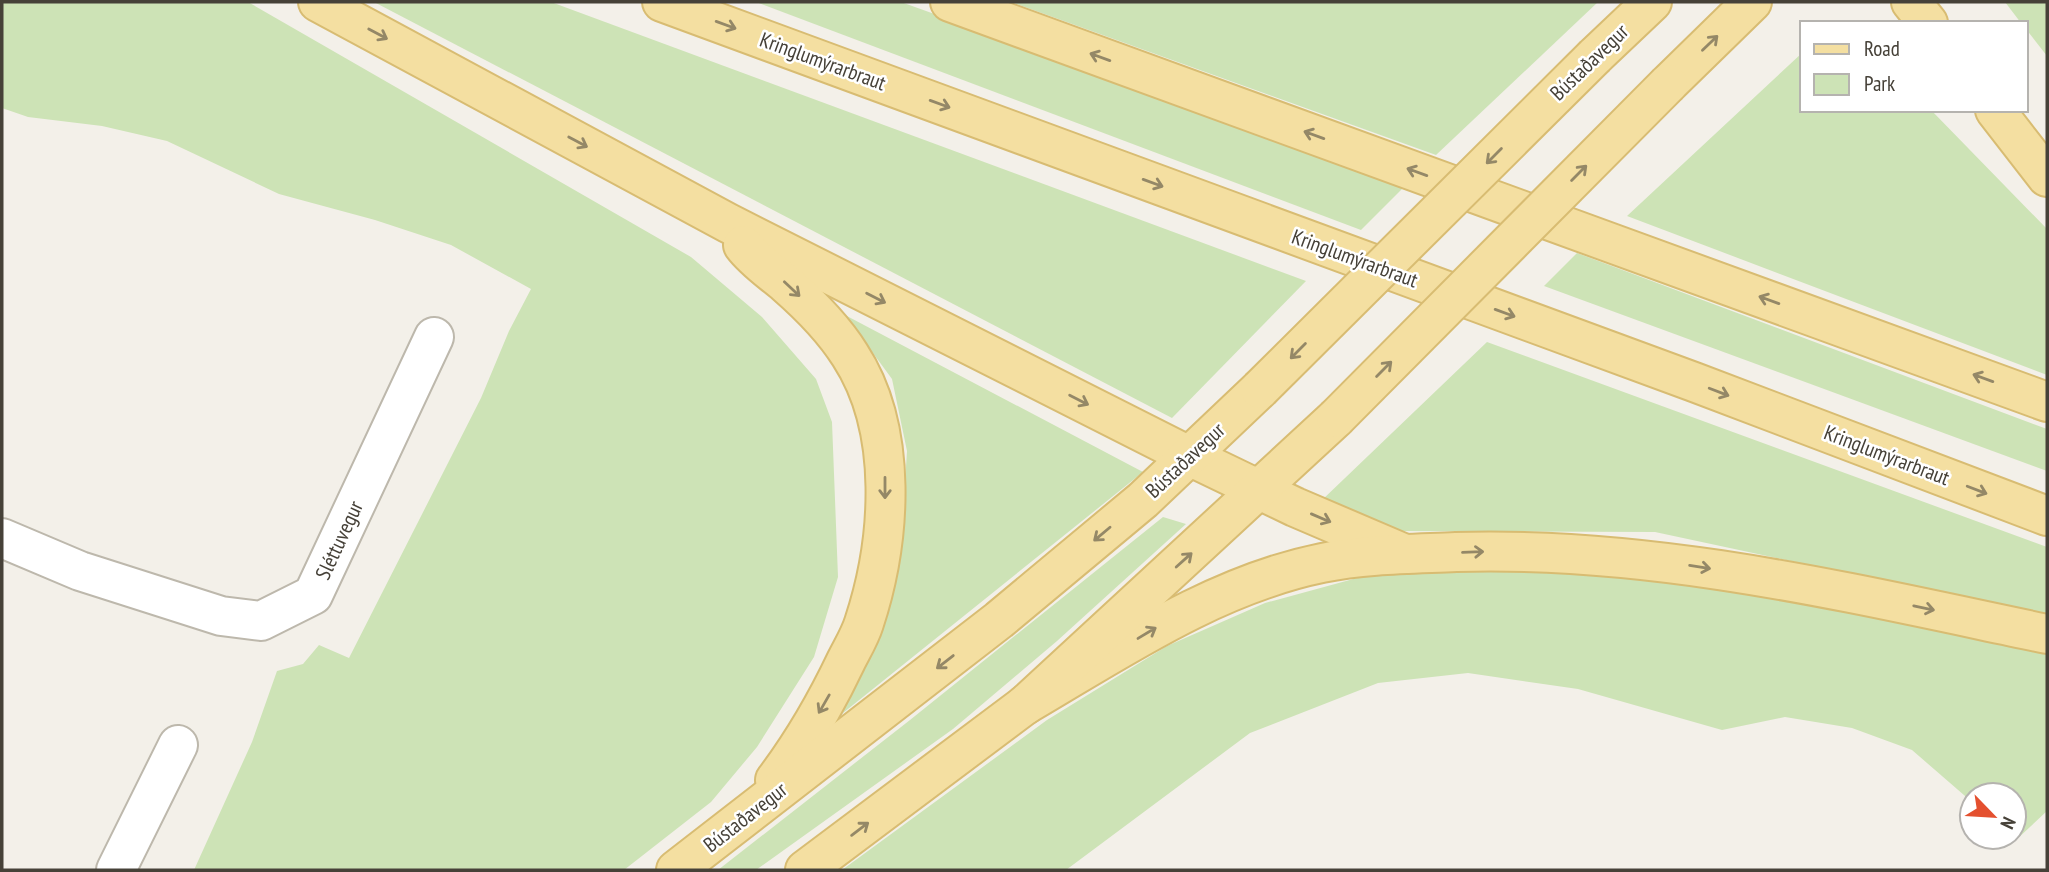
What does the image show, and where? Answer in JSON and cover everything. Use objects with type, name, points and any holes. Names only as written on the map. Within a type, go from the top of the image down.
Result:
[{"type":"main road","points":[[318,2],[728,223],[1189,456],[1405,554]]},
{"type":"main road","name":"Kringlumýrarbraut","points":[[662,2],[1694,382],[2047,516]]},
{"type":"main road","points":[[950,2],[2047,401]]},
{"type":"main road","name":"Bústaðavegur","points":[[676,870],[1009,611],[1143,500],[1260,389],[1652,2]]},
{"type":"main road","points":[[806,870],[1025,705],[1336,418],[1752,2]]},
{"type":"main road","points":[[1911,2],[1926,21]]},
{"type":"main road","points":[[1997,112],[2047,177]]},
{"type":"main road","points":[[728,223],[746,249],[795,292],[828,326],[851,356],[867,389],[878,426],[885,471],[885,529],[864,624],[834,687],[797,751],[748,815]]},
{"type":"main road","points":[[1025,705],[1169,620],[1237,590],[1323,563],[1405,554],[1564,552],[1691,565],[1811,585],[2047,634]]},
{"type":"street","name":"Sléttuvegur","points":[[2,538],[80,571],[221,616],[261,621],[313,595],[434,337]]},
{"type":"street","points":[[116,870],[178,745]]},
{"type":"green space","points":[[2,2],[248,2],[691,257],[762,317],[816,379],[832,422],[838,577],[814,657],[757,747],[711,802],[624,870],[194,870],[252,742],[277,671],[303,664],[319,645],[349,658],[481,398],[509,331],[531,289],[451,245],[375,220],[279,194],[167,141],[102,126],[28,117],[2,108]]},
{"type":"green space","points":[[374,2],[551,2],[1306,281],[1172,418]]},
{"type":"green space","points":[[756,2],[901,2],[1407,184],[1361,230]]},
{"type":"green space","points":[[1011,2],[1598,2],[1436,155]]},
{"type":"green space","points":[[2005,2],[2047,2],[2047,56],[2028,32],[2028,21],[2019,21]]},
{"type":"green space","points":[[1800,55],[1800,112],[1933,112],[2047,229],[2047,375],[1627,216]]},
{"type":"green space","points":[[1577,253],[2047,429],[2047,471],[1544,286]]},
{"type":"green space","points":[[845,315],[1143,472],[838,717],[866,656],[901,548],[907,451],[892,379]]},
{"type":"green space","points":[[1487,342],[2047,547],[2047,616],[1655,532],[1386,531],[1321,501]]},
{"type":"green space","points":[[1163,517],[1186,524],[1057,641],[953,729],[756,870],[718,870],[910,720]]},
{"type":"green space","points":[[1465,568],[1618,570],[1941,628],[2047,652],[2047,811],[2028,829],[2028,781],[1958,781],[1958,790],[1912,750],[1852,728],[1785,717],[1722,730],[1578,689],[1468,673],[1378,683],[1250,733],[1066,870],[842,870],[1047,720],[1167,646],[1265,603],[1368,575]]}]
